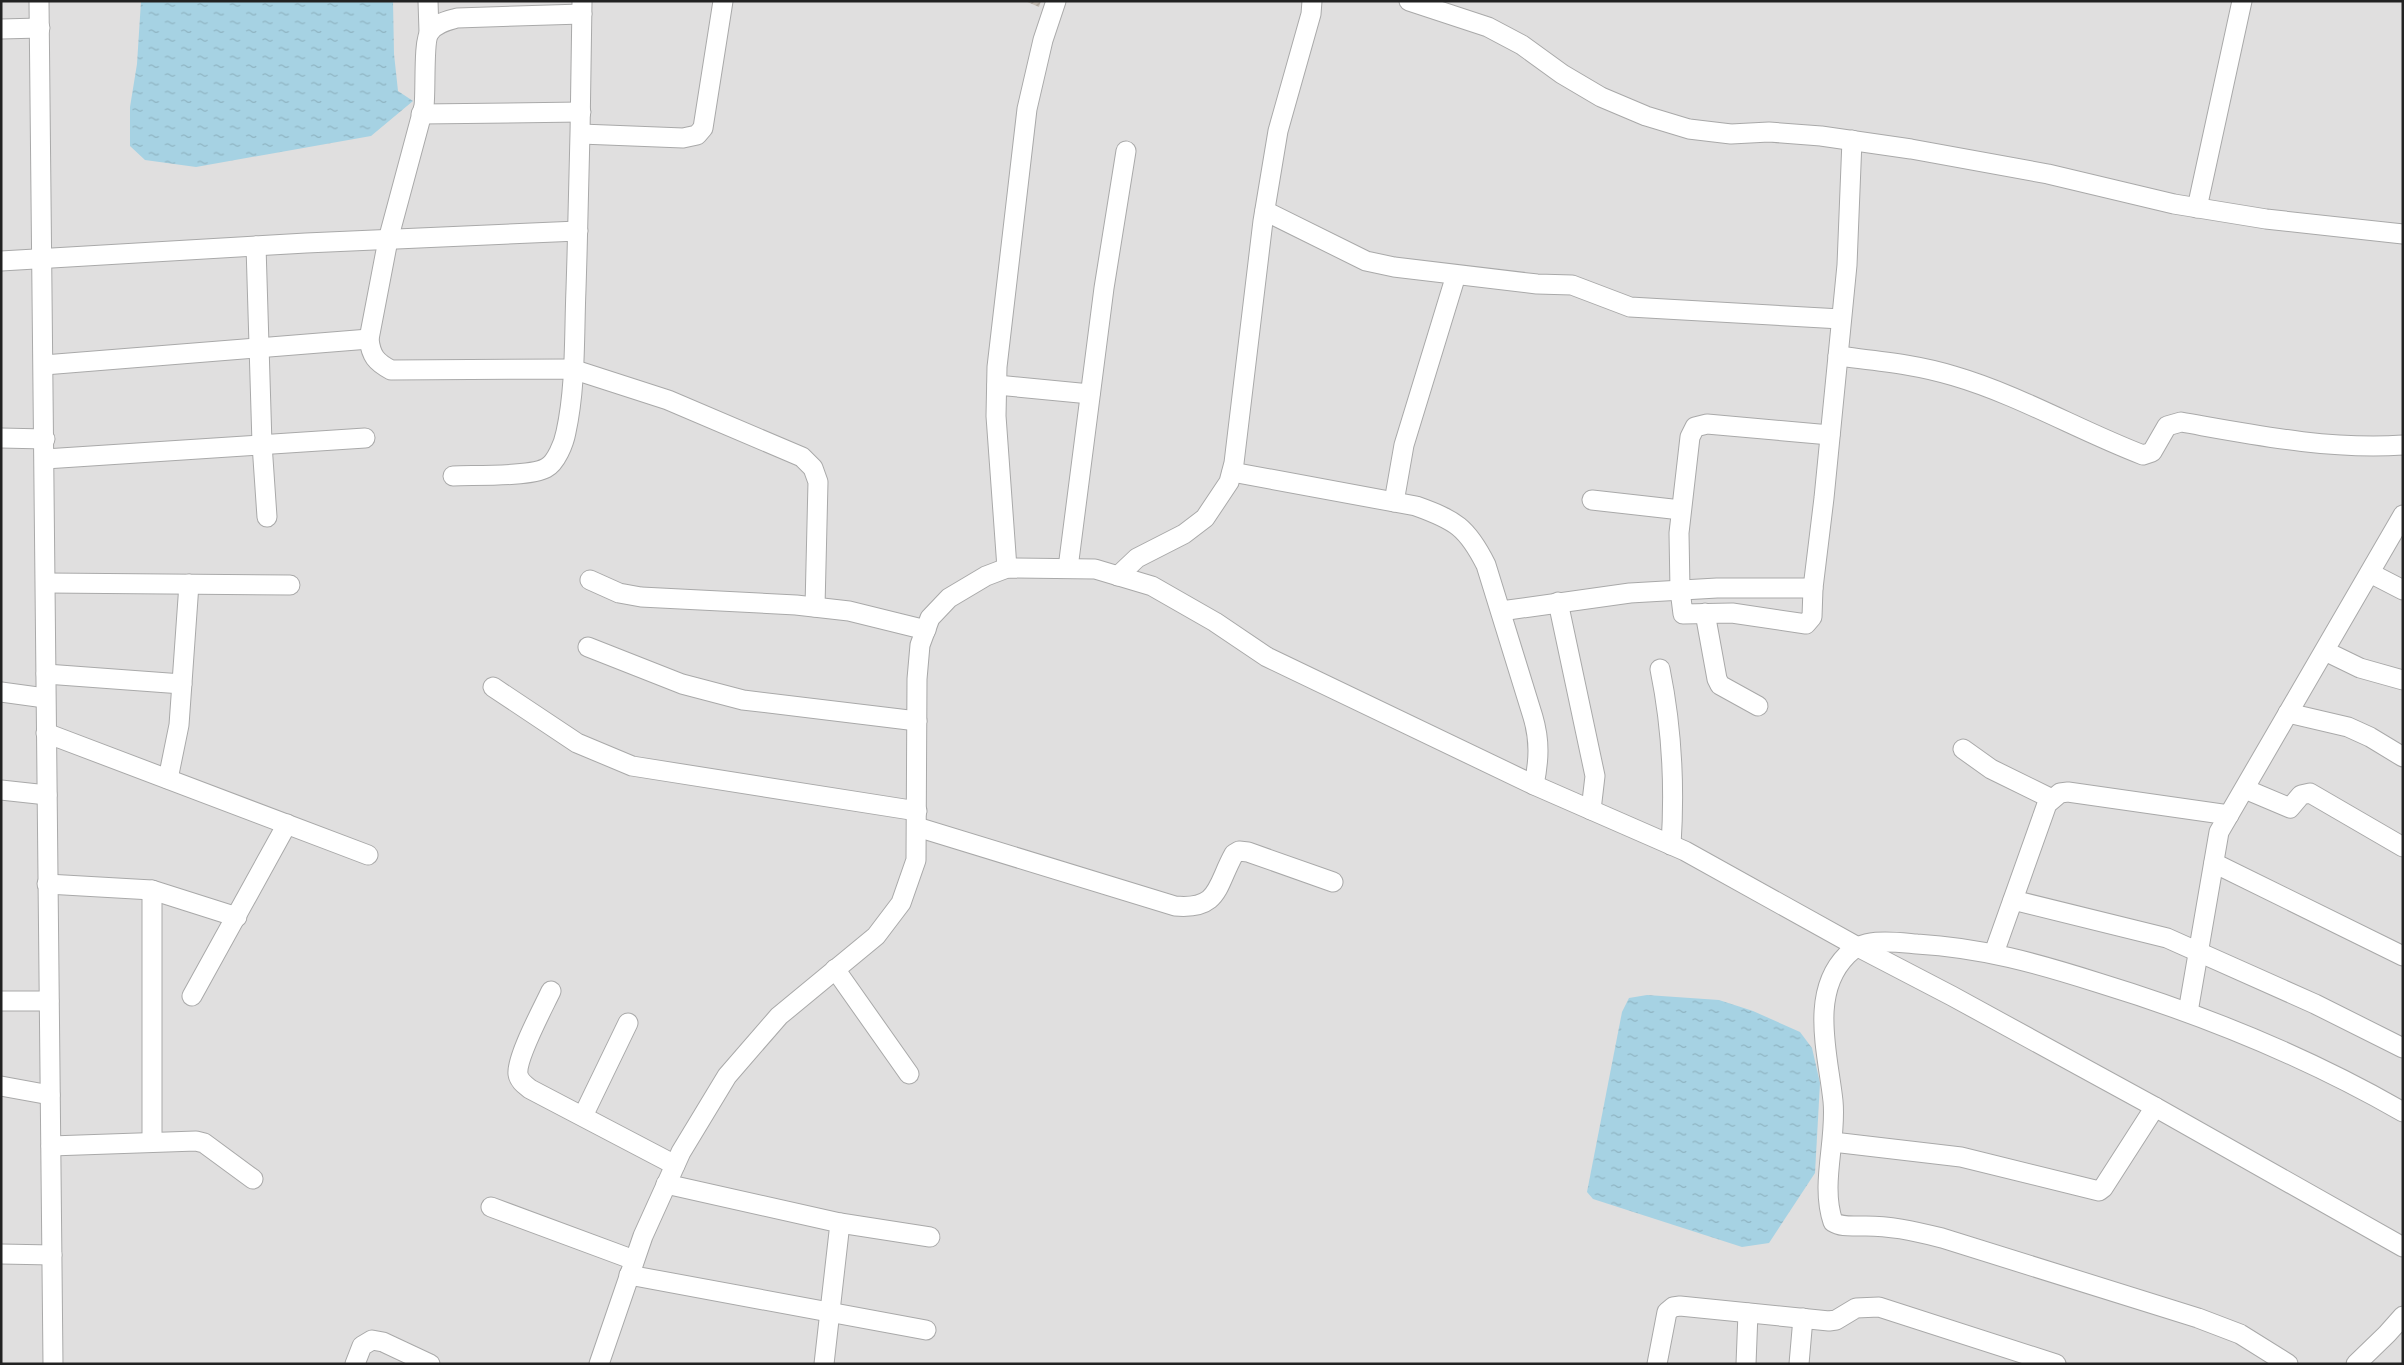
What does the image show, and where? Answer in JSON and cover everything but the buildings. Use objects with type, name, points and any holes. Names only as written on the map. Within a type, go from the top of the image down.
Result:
[{"type":"street","points":[[39,1],[47,583],[46,795],[54,1364]]},
{"type":"street","points":[[428,1],[429,32],[426,44],[426,87],[421,114],[388,240],[369,339],[371,353],[379,364],[391,370],[572,369],[668,400],[788,450],[808,462],[813,468],[818,482],[815,607]]},
{"type":"street","points":[[581,134],[683,138],[697,135],[703,128],[723,1]]},
{"type":"street","points":[[1007,568],[996,416],[997,385],[1027,109],[1043,40],[1056,1]]},
{"type":"street","points":[[1118,576],[1137,558],[1184,534],[1206,518],[1221,496],[1232,472],[1265,211],[1278,131],[1311,14],[1312,1]]},
{"type":"street","points":[[1409,1],[1488,27],[1522,45],[1562,74],[1601,97],[1646,116],[1689,128],[1731,134],[1768,132],[1852,140],[1996,164],[2197,208],[2266,219],[2403,234]]},
{"type":"street","points":[[2197,208],[2242,1]]},
{"type":"street","points":[[429,32],[440,23],[457,18],[582,8],[578,231],[572,369],[566,434],[556,458],[547,468],[531,472],[453,476]]},
{"type":"street","points":[[1,29],[40,28]]},
{"type":"street","points":[[421,114],[581,112]]},
{"type":"street","points":[[1830,435],[1707,424],[1695,427],[1690,437],[1681,510],[1680,590],[1683,614],[1732,613],[1806,624],[1812,617],[1812,588],[1830,435],[1847,265],[1852,140]]},
{"type":"street","points":[[1068,568],[1090,394],[1126,152]]},
{"type":"street","points":[[1265,211],[1366,261],[1456,275],[1537,284],[1572,285],[1630,307],[1841,319]]},
{"type":"street","points":[[1,261],[256,246],[578,231]]},
{"type":"street","points":[[256,246],[262,444],[267,517]]},
{"type":"street","points":[[1394,502],[1404,445],[1456,275]]},
{"type":"street","points":[[44,365],[369,339]]},
{"type":"street","points":[[1838,356],[1917,366],[1955,376],[1996,391],[2143,455],[2152,452],[2167,426],[2181,422],[2327,445],[2365,447],[2403,445]]},
{"type":"street","points":[[997,385],[1090,394]]},
{"type":"street","points":[[1,438],[45,439]]},
{"type":"street","points":[[45,458],[365,438]]},
{"type":"street","points":[[1232,472],[1416,506],[1461,527],[1475,544],[1486,565],[1539,739],[1539,764],[1534,785]]},
{"type":"street","points":[[1592,500],[1681,510]]},
{"type":"street","points":[[2188,1012],[2219,832],[2403,515]]},
{"type":"street","points":[[599,1364],[642,1236],[675,1165],[727,1076],[779,1016],[876,936],[901,903],[916,860],[917,721],[920,645],[930,618],[949,598],[986,576],[1007,568],[1095,569],[1152,586],[1216,622],[1267,657],[1534,785],[1671,845],[2155,1107],[2403,1247]]},
{"type":"street","points":[[2370,573],[2403,590]]},
{"type":"street","points":[[590,580],[618,593],[641,597],[815,607],[849,611],[926,630]]},
{"type":"street","points":[[47,583],[290,585]]},
{"type":"street","points":[[168,780],[176,747],[189,584]]},
{"type":"street","points":[[1501,610],[1558,602],[1680,590],[1812,588]]},
{"type":"street","points":[[1558,602],[1595,776],[1591,810]]},
{"type":"street","points":[[1705,613],[1717,679],[1720,685],[1758,706]]},
{"type":"street","points":[[588,647],[682,684],[743,700],[917,721]]},
{"type":"street","points":[[2325,652],[2360,668],[2403,680]]},
{"type":"street","points":[[1660,669],[1668,708],[1672,748],[1673,815],[1671,845]]},
{"type":"street","points":[[46,674],[182,684]]},
{"type":"street","points":[[493,687],[577,743],[632,766],[917,819],[1175,906],[1190,907],[1204,905],[1214,895],[1234,854],[1239,852],[1248,852],[1333,882]]},
{"type":"street","points":[[1,692],[46,698]]},
{"type":"street","points":[[2288,712],[2348,727],[2370,737],[2403,757]]},
{"type":"street","points":[[46,733],[368,854]]},
{"type":"street","points":[[1963,749],[1991,769],[2052,799]]},
{"type":"street","points":[[1,790],[46,795]]},
{"type":"street","points":[[2245,790],[2290,808],[2294,806],[2301,794],[2310,793],[2403,848]]},
{"type":"street","points":[[1994,953],[2047,804],[2060,794],[2068,792],[2229,815]]},
{"type":"street","points":[[192,996],[288,824]]},
{"type":"street","points":[[2214,864],[2403,956]]},
{"type":"street","points":[[47,884],[152,890],[237,917]]},
{"type":"street","points":[[152,890],[152,1142]]},
{"type":"street","points":[[2013,900],[2167,938],[2200,951],[2315,1004],[2403,1048]]},
{"type":"street","points":[[2288,1364],[2240,1334],[2198,1318],[1942,1238],[1907,1229],[1837,1225],[1833,1222],[1830,1215],[1829,1181],[1834,1104],[1823,1020],[1824,1004],[1835,970],[1845,956],[1856,946],[1873,942],[1953,946],[1994,953],[2086,978],[2188,1012],[2252,1037],[2336,1077],[2403,1112]]},
{"type":"street","points":[[835,969],[909,1074]]},
{"type":"street","points":[[551,991],[522,1053],[518,1074],[521,1082],[530,1089],[675,1165]]},
{"type":"street","points":[[1,1001],[49,1001]]},
{"type":"street","points":[[583,1116],[628,1023]]},
{"type":"street","points":[[1,1086],[50,1094]]},
{"type":"street","points":[[1833,1142],[1961,1157],[2099,1191],[2103,1188],[2155,1107]]},
{"type":"street","points":[[51,1146],[189,1140],[204,1143],[253,1179]]},
{"type":"street","points":[[666,1184],[840,1223],[930,1238]]},
{"type":"street","points":[[491,1206],[632,1268],[830,1313],[926,1330]]},
{"type":"street","points":[[824,1364],[840,1223]]},
{"type":"street","points":[[1,1254],[52,1255]]},
{"type":"street","points":[[1657,1364],[1664,1319],[1667,1312],[1673,1307],[1836,1320],[1856,1308],[1885,1308],[2056,1364]]},
{"type":"street","points":[[1746,1364],[1748,1313]]},
{"type":"street","points":[[2356,1364],[2403,1316]]},
{"type":"street","points":[[1799,1364],[1803,1318]]},
{"type":"street","points":[[355,1364],[362,1346],[372,1340],[383,1342],[430,1364]]},
{"type":"shaded area","points":[[1,1],[2403,1],[2403,1364],[1,1364]]},
{"type":"water","points":[[141,1],[393,1],[394,54],[398,91],[413,101],[371,136],[196,167],[145,160],[130,146],[130,107],[137,64]]},
{"type":"water","points":[[1647,995],[1719,1000],[1753,1011],[1800,1032],[1812,1048],[1820,1083],[1815,1173],[1769,1243],[1742,1247],[1593,1199],[1587,1192],[1622,1012],[1629,998]]}]
